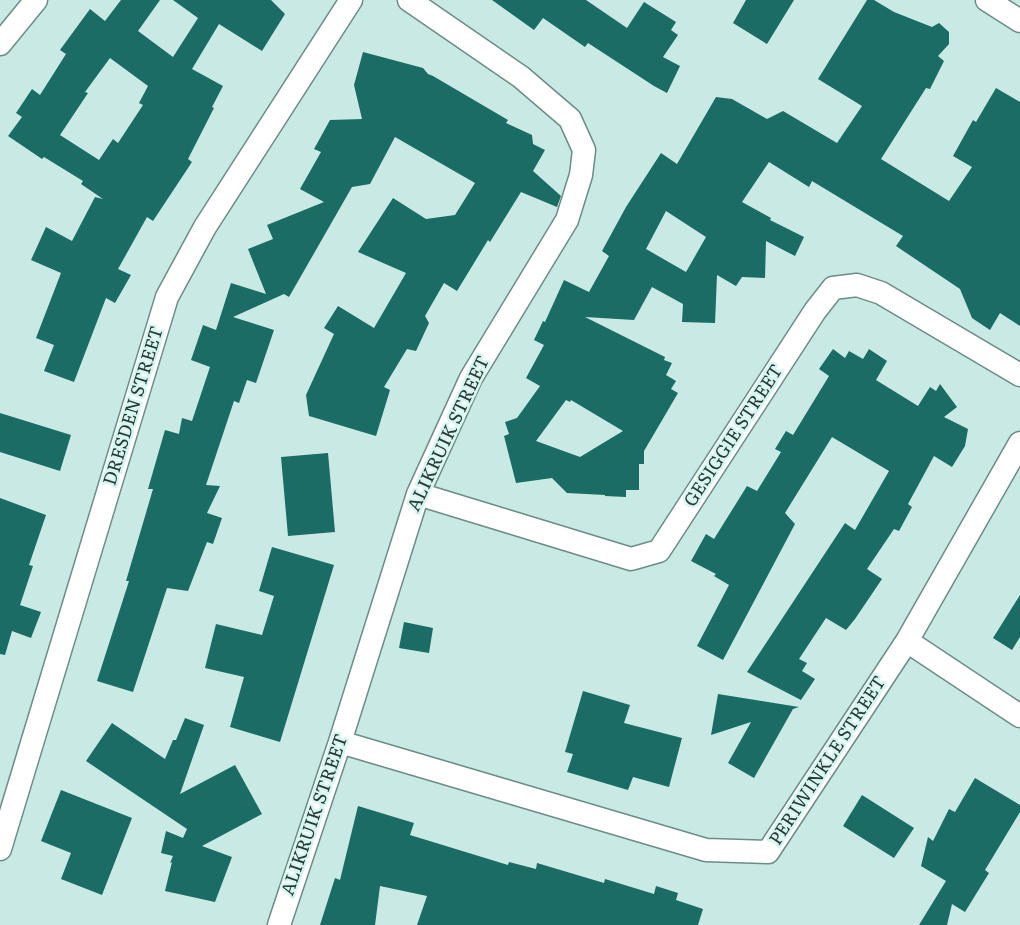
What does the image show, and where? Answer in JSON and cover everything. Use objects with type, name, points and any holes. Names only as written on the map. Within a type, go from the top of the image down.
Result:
[{"type":"street","points":[[0,44],[36,0]]},
{"type":"street","name":"DRESDEN STREET","points":[[0,849],[167,297],[204,226],[350,0]]},
{"type":"street","name":"ALIKRUIK STREET","points":[[278,925],[340,742],[418,494],[471,378],[567,220],[581,175],[584,150],[570,119],[521,77],[409,0]]},
{"type":"street","points":[[987,0],[1020,20]]},
{"type":"street","name":"GESIGGIE STREET","points":[[418,494],[631,559],[659,551],[810,320],[833,288],[857,285],[881,293],[1020,375]]},
{"type":"street","name":"PERIWINKLE STREET","points":[[340,742],[706,850],[768,852],[907,641],[1020,443]]},
{"type":"street","points":[[907,641],[1020,716]]},
{"type":"building","points":[[121,0],[160,0],[138,31],[173,57],[198,18],[173,0],[271,0],[285,14],[262,51],[219,24],[192,69],[223,86],[188,159],[192,162],[153,221],[147,217],[118,269],[131,275],[115,303],[106,298],[74,382],[44,371],[54,345],[36,338],[61,273],[31,260],[46,227],[72,241],[95,197],[103,199],[81,184],[83,181],[44,157],[42,159],[8,136],[22,117],[16,113],[32,89],[40,95],[66,54],[60,50],[90,9],[105,21]],"holes":[[[110,58],[148,86],[139,103],[143,105],[118,143],[113,139],[99,160],[60,135],[88,93],[85,92]]]},
{"type":"building","points":[[492,0],[586,0],[627,28],[644,2],[676,22],[671,30],[678,35],[663,57],[680,66],[667,93],[588,43],[585,47],[543,18],[534,30]]},
{"type":"building","points":[[746,0],[794,0],[767,44],[733,23]]},
{"type":"building","points":[[867,0],[874,0],[894,12],[932,27],[939,23],[949,32],[949,44],[938,56],[944,61],[930,89],[926,88],[881,159],[949,201],[972,167],[953,156],[973,120],[976,122],[996,88],[1020,102],[1020,326],[1000,313],[990,330],[972,318],[960,289],[896,246],[903,236],[812,181],[809,187],[769,162],[742,202],[771,218],[770,220],[804,237],[795,256],[766,241],[765,278],[742,277],[736,286],[717,275],[715,323],[682,322],[683,304],[652,287],[634,320],[585,317],[665,357],[664,360],[672,363],[666,375],[676,381],[671,389],[678,393],[644,451],[644,464],[639,464],[639,490],[626,490],[626,497],[605,496],[567,493],[552,478],[516,483],[504,436],[509,434],[505,422],[517,418],[540,386],[526,378],[544,345],[534,340],[543,321],[545,322],[564,280],[589,292],[609,256],[602,251],[626,207],[661,153],[677,164],[716,97],[732,99],[767,119],[783,111],[837,143],[862,106],[818,79]],"holes":[[[666,211],[706,237],[686,272],[646,249]],[[566,400],[570,402],[571,400],[623,431],[580,457],[536,441]]]},
{"type":"building","points":[[363,52],[423,68],[428,74],[508,120],[506,123],[532,135],[533,144],[545,150],[533,171],[561,196],[557,207],[521,192],[490,242],[488,240],[457,291],[444,283],[425,316],[429,323],[416,351],[407,349],[384,387],[390,390],[376,436],[309,416],[306,395],[334,334],[324,328],[338,306],[374,328],[406,273],[358,252],[393,198],[426,219],[455,215],[475,183],[395,137],[370,184],[352,187],[289,297],[284,294],[233,317],[274,330],[256,383],[247,380],[239,403],[234,401],[206,485],[220,486],[207,513],[222,518],[213,544],[207,542],[188,591],[167,588],[133,692],[97,681],[129,581],[126,581],[153,489],[148,489],[165,430],[179,434],[182,418],[192,421],[210,367],[191,360],[203,325],[216,330],[231,283],[266,294],[248,249],[273,239],[267,225],[324,202],[300,189],[321,152],[314,149],[330,120],[362,119],[354,85]]},
{"type":"building","points":[[833,349],[845,358],[849,351],[863,359],[869,349],[887,361],[876,380],[918,406],[930,387],[936,391],[940,384],[957,407],[944,417],[968,429],[965,446],[952,467],[934,456],[908,504],[912,507],[899,531],[894,529],[867,569],[882,579],[855,619],[846,630],[826,618],[799,659],[807,663],[802,671],[815,679],[801,700],[747,672],[845,523],[855,530],[889,471],[832,437],[785,513],[795,524],[723,660],[697,646],[729,585],[714,576],[716,574],[691,561],[706,534],[714,539],[747,486],[757,491],[781,452],[775,449],[786,431],[793,435],[829,376],[819,369]]},
{"type":"building","points":[[0,413],[71,435],[60,471],[0,452]]},
{"type":"building","points":[[328,453],[335,532],[288,536],[281,457]]},
{"type":"building","points":[[0,498],[46,515],[29,565],[33,566],[20,605],[41,612],[31,638],[12,631],[5,655],[0,654]]},
{"type":"building","points":[[272,547],[334,565],[280,742],[230,727],[244,677],[205,668],[216,624],[262,635],[274,596],[259,591]]},
{"type":"building","points":[[1020,595],[1020,637],[1012,650],[993,638]]},
{"type":"building","points":[[404,622],[433,628],[429,653],[399,648]]},
{"type":"building","points":[[583,691],[630,705],[624,723],[682,738],[669,787],[633,777],[628,790],[567,772],[573,754],[565,752]]},
{"type":"building","points":[[718,694],[799,707],[793,709],[754,778],[728,763],[751,722],[711,735]]},
{"type":"building","points":[[185,718],[204,725],[180,794],[235,765],[262,814],[202,846],[232,857],[215,902],[165,891],[173,856],[161,853],[166,831],[183,838],[187,829],[86,761],[112,723],[165,759],[173,740],[176,740]]},
{"type":"building","points":[[975,778],[1020,805],[1020,812],[985,870],[989,873],[965,912],[952,904],[947,925],[919,925],[946,881],[921,866],[928,837],[933,841],[949,809],[955,812]]},
{"type":"building","points":[[61,790],[132,818],[102,895],[61,879],[71,853],[41,841]]},
{"type":"building","points":[[862,795],[914,828],[894,858],[843,826]]},
{"type":"building","points":[[358,806],[414,823],[410,835],[508,865],[509,862],[536,869],[537,863],[604,883],[605,879],[654,894],[656,886],[678,893],[676,900],[703,909],[698,925],[417,925],[427,896],[380,886],[375,925],[320,925],[335,878],[340,880]]}]
